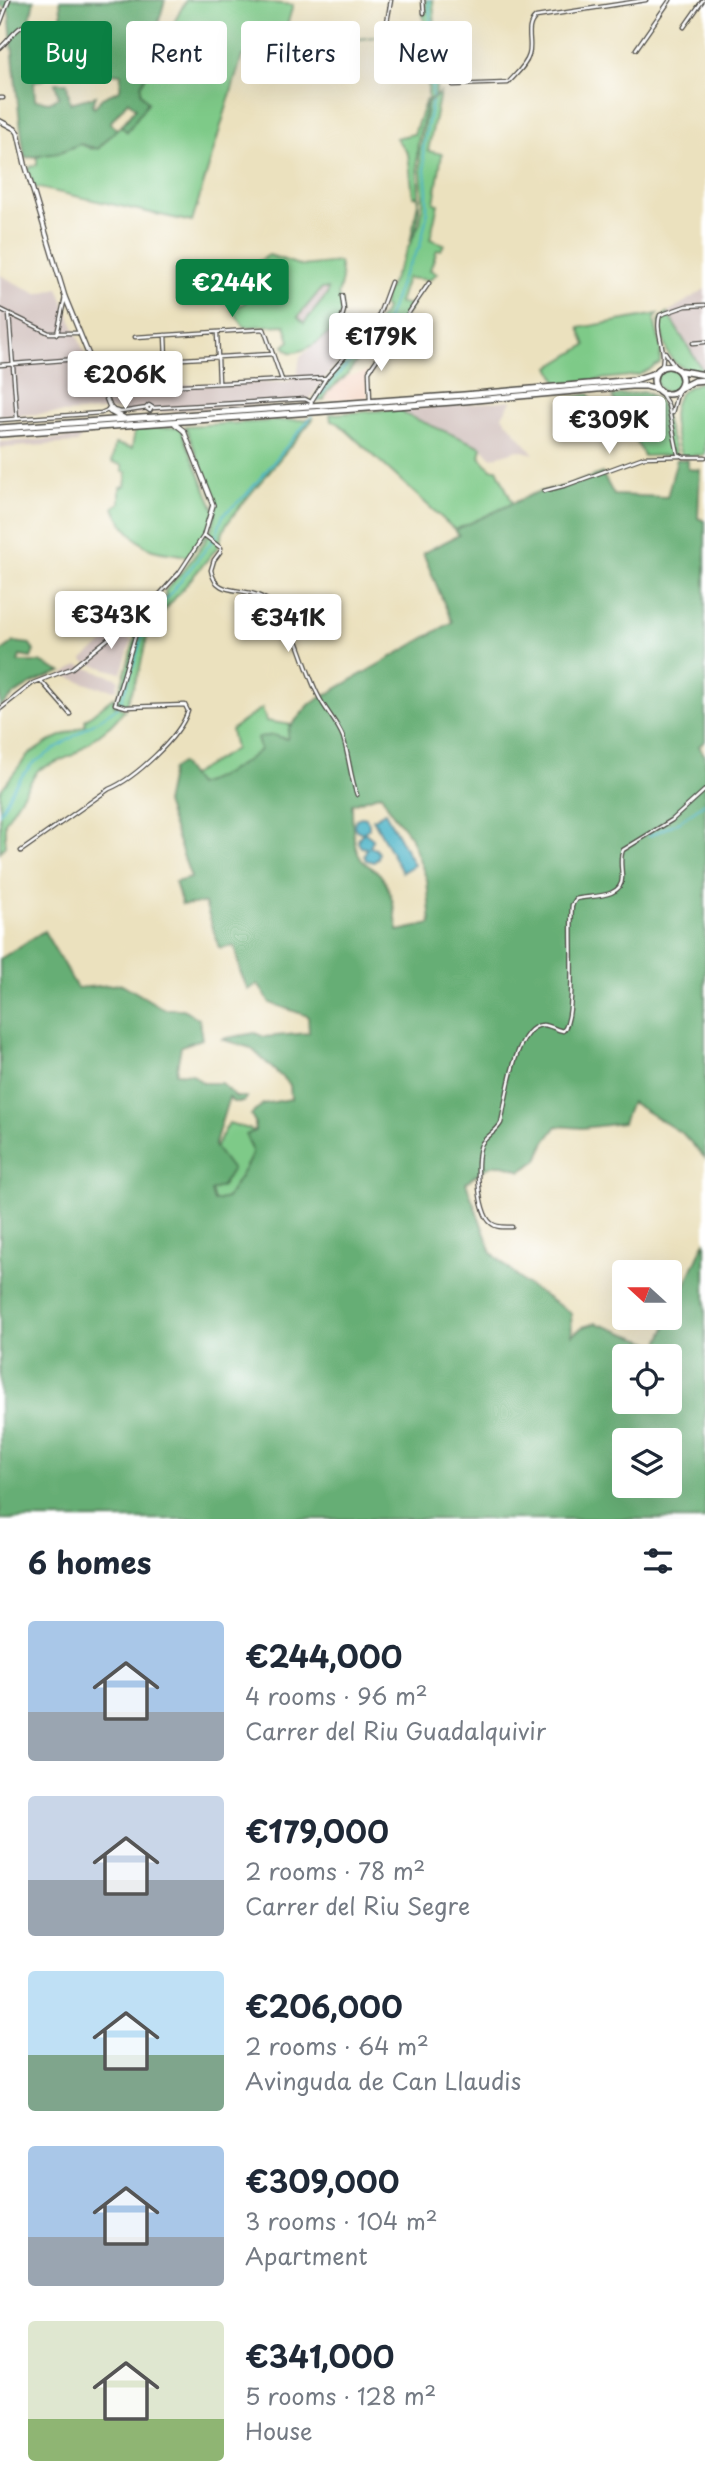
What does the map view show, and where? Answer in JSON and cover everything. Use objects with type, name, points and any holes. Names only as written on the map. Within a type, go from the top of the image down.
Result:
[{"type":"main road","points":[[0,431],[195,420],[312,407],[634,380],[667,366],[705,377]]},
{"type":"main road","points":[[677,369],[683,379],[679,389]]},
{"type":"main road","points":[[658,370],[654,381],[659,391]]},
{"type":"main road","points":[[0,431],[126,419],[631,386],[646,386],[671,394],[705,377]]},
{"type":"main road","points":[[102,421],[110,410],[126,419]]},
{"type":"street","points":[[0,24],[9,0]]},
{"type":"street","points":[[387,21],[391,0]]},
{"type":"street","points":[[423,0],[424,13]]},
{"type":"street","points":[[453,85],[508,83],[527,61],[530,52],[529,26],[536,16],[646,0]]},
{"type":"street","points":[[636,49],[670,0]]},
{"type":"street","points":[[684,27],[703,0]]},
{"type":"street","points":[[0,48],[21,26]]},
{"type":"street","points":[[0,121],[18,133],[26,170],[65,298],[110,410]]},
{"type":"street","points":[[0,420],[101,413],[110,410],[121,412],[146,408],[150,411],[152,408],[305,399],[312,407],[326,378],[377,320],[391,282]]},
{"type":"street","points":[[370,402],[369,371],[429,283]]},
{"type":"street","points":[[342,296],[344,310],[340,324],[348,333],[351,350]]},
{"type":"street","points":[[57,334],[65,298]]},
{"type":"street","points":[[658,370],[664,359],[658,321],[660,315],[686,306],[705,305]]},
{"type":"street","points":[[2,311],[49,333],[79,333]]},
{"type":"street","points":[[9,314],[17,419]]},
{"type":"street","points":[[135,337],[264,329],[282,380]]},
{"type":"street","points":[[217,332],[219,382]]},
{"type":"street","points":[[165,335],[167,385]]},
{"type":"street","points":[[693,342],[705,342]]},
{"type":"street","points":[[663,347],[677,369]]},
{"type":"street","points":[[93,364],[274,354]]},
{"type":"street","points":[[0,365],[90,358]]},
{"type":"street","points":[[102,390],[326,378]]},
{"type":"street","points":[[671,420],[679,389]]},
{"type":"street","points":[[659,391],[668,405],[680,456]]},
{"type":"street","points":[[213,405],[214,409],[221,413]]},
{"type":"street","points":[[184,431],[186,425],[195,420]]},
{"type":"street","points":[[0,709],[23,689],[72,668],[143,610],[179,573],[206,536],[214,505],[184,431],[175,424],[149,423]]},
{"type":"street","points":[[544,491],[644,457],[705,457]]},
{"type":"street","points":[[206,536],[220,546],[220,552],[211,570],[217,583],[229,591],[247,592],[262,597],[273,604],[287,621],[317,693],[342,735],[348,768],[357,794]]},
{"type":"street","points":[[21,851],[109,789],[118,786],[158,754],[184,724],[188,711],[186,705],[126,707],[115,704],[143,610]]},
{"type":"street","points":[[41,681],[70,714]]},
{"type":"street","points":[[512,1227],[491,1223],[485,1214],[479,1186],[479,1152],[482,1143],[501,1123],[516,1052],[526,1037],[538,1025],[563,1031],[569,1023],[572,905],[576,899],[613,892],[620,888],[623,850],[672,820],[705,790]]},
{"type":"shaded area","points":[[0,275],[37,294],[58,288],[100,391],[290,381],[291,377],[297,376],[300,356],[338,328],[347,336],[347,350],[308,401],[125,415],[120,410],[0,416]]},
{"type":"shaded area","points":[[321,289],[329,289],[327,295],[304,323],[298,318]]},
{"type":"shaded area","points":[[705,289],[705,371],[703,371],[667,313]]},
{"type":"shaded area","points":[[367,372],[368,398],[324,400],[335,383],[345,377]]},
{"type":"shaded area","points":[[512,400],[502,416],[534,454],[518,450],[492,458],[482,447],[403,414],[402,410]]},
{"type":"shaded area","points":[[81,437],[77,443],[0,448],[0,442]]},
{"type":"shaded area","points":[[114,635],[132,640],[121,673],[84,662],[83,659]]},
{"type":"shaded area","points":[[78,665],[116,678],[119,680],[116,690],[99,688],[62,675]]},
{"type":"green space","points":[[0,0],[34,0],[30,21],[21,21],[21,84],[34,84],[35,100],[49,102],[59,97],[55,84],[67,84],[70,103],[96,96],[92,106],[94,108],[102,98],[120,90],[121,74],[112,73],[112,21],[62,21],[60,0],[165,0],[159,21],[126,21],[126,84],[142,84],[141,93],[148,102],[127,132],[121,126],[136,108],[128,101],[110,123],[117,129],[98,149],[80,144],[58,153],[25,158],[9,11],[0,5]]},
{"type":"green space","points":[[186,0],[238,0],[293,5],[288,21],[241,21],[241,59],[192,222],[34,187],[28,170],[37,165],[37,157],[80,144],[92,149],[100,147],[107,137],[121,126],[127,131],[148,103],[141,93],[142,84],[227,84],[227,21],[175,21]]},
{"type":"green space","points":[[425,0],[433,0],[435,21],[425,21],[423,14],[426,13]]},
{"type":"green space","points":[[428,84],[436,84],[436,94],[428,101]]},
{"type":"green space","points":[[440,93],[428,151],[442,154],[434,203],[438,204],[430,239],[444,244],[441,250],[437,250],[430,270],[437,273],[430,280],[407,278],[399,303],[412,305],[385,343],[370,344],[345,377],[327,392],[324,400],[313,402],[324,385],[384,314],[385,296],[420,223],[423,201],[419,152],[428,103]]},
{"type":"green space","points":[[426,99],[417,146],[419,197],[413,196],[408,154],[396,138],[414,134]]},
{"type":"green space","points":[[419,197],[415,231],[410,243]]},
{"type":"green space","points":[[269,255],[302,266],[339,262],[342,279],[338,295],[342,311],[333,329],[309,347],[290,352],[284,346],[290,341],[285,325],[244,327],[231,308],[245,303],[248,288],[231,294],[226,291],[247,278],[258,262]],"holes":[[[321,289],[328,289],[327,295],[304,323],[298,317]]]},
{"type":"green space","points":[[667,313],[703,371],[682,367],[670,356],[659,320]]},
{"type":"green space","points":[[658,314],[654,320],[661,346],[660,363],[639,375],[558,384],[550,367],[586,345],[579,328]]},
{"type":"green space","points":[[668,368],[679,375],[680,380],[673,391],[668,392],[657,385],[656,380],[663,369]]},
{"type":"green space","points":[[705,382],[705,455],[683,456],[679,450],[674,426],[676,400],[686,388]]},
{"type":"green space","points":[[644,392],[660,402],[676,455],[644,456],[612,396]]},
{"type":"green space","points":[[589,394],[603,424],[580,430],[565,399]]},
{"type":"green space","points":[[402,409],[404,414],[482,447],[480,457],[491,469],[497,469],[513,504],[455,530],[337,422],[331,421],[330,414]]},
{"type":"green space","points":[[313,419],[226,525],[217,548],[149,629],[139,672],[126,706],[116,703],[142,616],[148,611],[152,612],[166,596],[165,591],[207,538],[216,514],[216,502],[185,426]]},
{"type":"green space","points":[[180,427],[215,512],[204,537],[188,557],[145,546],[123,525],[114,507],[120,503],[120,487],[125,486],[127,472],[123,472],[122,465],[112,462],[115,444],[132,448],[135,429]]},
{"type":"green space","points":[[677,459],[688,460],[688,469],[700,470],[698,518],[705,521],[705,741],[699,746],[705,756],[705,1158],[683,1134],[631,1102],[623,1123],[582,1128],[557,1126],[545,1142],[538,1160],[521,1171],[504,1165],[492,1166],[466,1183],[492,1253],[523,1282],[571,1313],[572,1335],[583,1327],[596,1323],[655,1344],[612,1344],[612,1414],[682,1414],[682,1344],[658,1344],[665,1330],[682,1330],[682,1292],[705,1241],[705,1519],[0,1519],[0,959],[44,931],[77,988],[122,984],[164,1009],[183,1009],[199,1019],[202,1039],[181,1046],[176,1073],[192,1074],[203,1083],[221,1083],[236,1097],[246,1097],[244,1102],[233,1102],[229,1097],[214,1146],[232,1170],[222,1186],[211,1191],[214,1201],[227,1198],[251,1156],[246,1135],[255,1131],[255,1122],[251,1115],[263,1104],[291,1099],[290,1085],[251,1048],[221,1039],[255,1033],[264,1037],[309,1033],[308,1016],[270,1003],[258,984],[248,990],[240,971],[235,946],[219,948],[205,903],[182,905],[175,882],[191,878],[165,803],[172,769],[181,763],[197,785],[222,775],[260,750],[257,738],[273,735],[287,739],[289,728],[310,704],[452,622],[423,553],[459,535],[455,530],[535,493],[570,485],[602,473],[614,495],[667,497]],"holes":[[[381,794],[410,836],[427,880],[431,924],[398,931],[386,883],[358,853],[353,832],[352,804]]]},
{"type":"green space","points":[[14,642],[30,644],[34,651],[31,658],[20,656],[18,662],[40,662],[61,672],[28,686],[0,707],[0,652]]},
{"type":"green space","points":[[114,697],[114,705],[125,710],[111,725],[73,755],[38,770],[5,822],[5,846],[0,852],[0,791],[28,755],[50,741],[86,725],[85,720]]},
{"type":"green space","points":[[262,708],[266,721],[292,725],[287,739],[260,750],[247,761],[214,780],[197,785],[190,776],[235,749],[231,730]]},
{"type":"green space","points":[[229,1123],[255,1131],[246,1135],[252,1152],[227,1198],[214,1202],[211,1190],[222,1186],[231,1170],[215,1148]]},
{"type":"water","points":[[385,812],[414,865],[402,872],[373,819]]},
{"type":"water","points":[[366,818],[369,823],[369,828],[364,832],[373,839],[370,847],[379,853],[374,862],[366,860],[364,855],[367,848],[361,847],[358,842],[363,833],[356,830],[354,825],[356,819]]},
{"type":"waterway","points":[[429,0],[433,49],[432,96]]},
{"type":"waterway","points":[[427,218],[423,149],[432,102]]},
{"type":"waterway","points":[[322,393],[387,320],[402,277],[420,246],[426,220]]},
{"type":"waterway","points":[[318,401],[324,385]]},
{"type":"waterway","points":[[120,704],[145,626],[216,536],[223,515],[246,495],[312,416]]},
{"type":"waterway","points":[[0,813],[14,786],[32,764],[118,707]]},
{"type":"waterway","points":[[649,836],[680,821],[705,803]]}]
